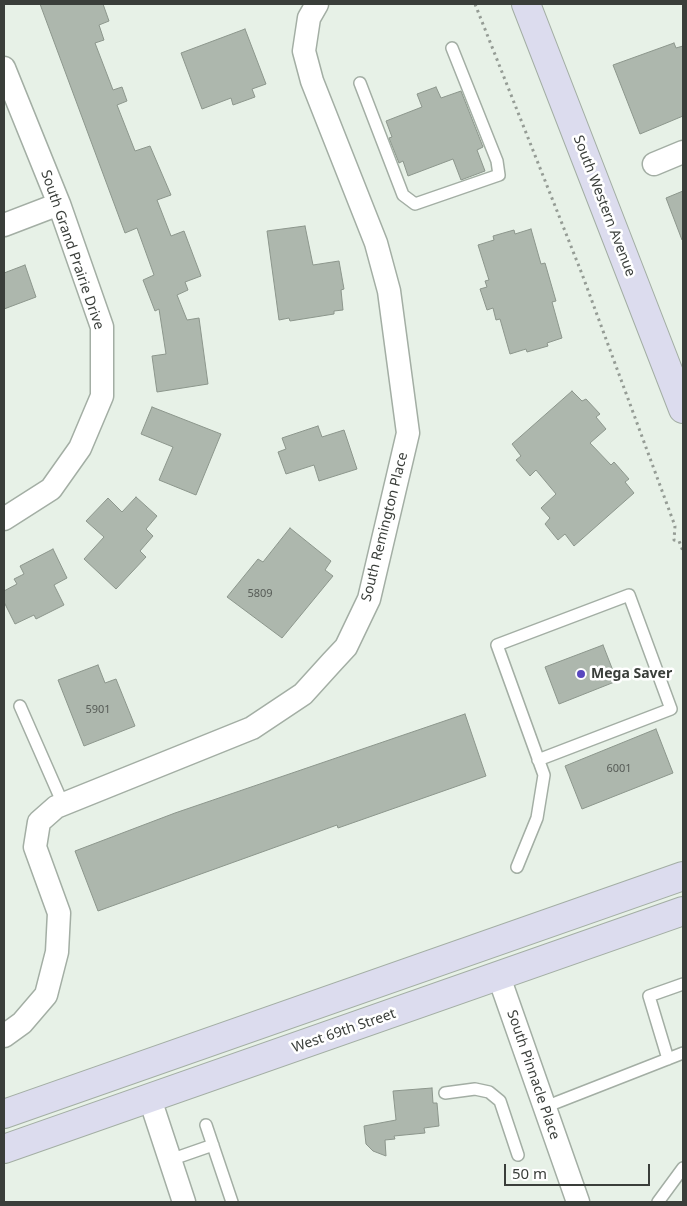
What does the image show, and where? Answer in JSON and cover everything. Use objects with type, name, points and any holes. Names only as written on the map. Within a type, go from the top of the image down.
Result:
[{"type":"main road","name":"South Western Avenue","points":[[526,4],[683,409]]},
{"type":"main road","points":[[4,1114],[683,876]]},
{"type":"main road","name":"West 69th Street","points":[[4,1149],[683,911]]},
{"type":"main road","points":[[138,1067],[150,1099]]},
{"type":"street","name":"South Remington Place","points":[[4,1036],[22,1023],[46,995],[57,952],[59,913],[35,847],[38,822],[56,807],[252,728],[303,694],[346,647],[369,599],[408,433],[389,291],[384,272],[376,243],[312,80],[304,51],[309,18],[317,4]]},
{"type":"street","name":"South Grand Prairie Drive","points":[[4,68],[58,204],[102,327],[102,396],[80,448],[51,489],[4,519]]},
{"type":"street","points":[[654,164],[683,152]]},
{"type":"street","points":[[4,225],[58,204]]},
{"type":"street","name":"South Pinnacle Place","points":[[499,977],[578,1202]]},
{"type":"street","points":[[150,1099],[184,1202]]},
{"type":"lane","points":[[360,83],[403,195],[415,204],[499,176],[497,161],[452,48]]},
{"type":"lane","points":[[517,867],[536,818],[544,775],[538,760],[497,645],[629,595],[671,709],[538,760]]},
{"type":"lane","points":[[20,706],[63,804]]},
{"type":"lane","points":[[668,1059],[649,996],[683,984]]},
{"type":"lane","points":[[545,1107],[683,1053]]},
{"type":"lane","points":[[445,1093],[475,1089],[489,1092],[500,1101],[518,1155]]},
{"type":"lane","points":[[206,1125],[232,1202]]},
{"type":"lane","points":[[170,1160],[213,1145]]},
{"type":"lane","points":[[658,1202],[683,1168]]},
{"type":"path","points":[[475,4],[582,274],[675,526],[674,540],[679,541],[683,551]]},
{"type":"building","points":[[40,4],[103,4],[109,21],[99,25],[104,40],[95,43],[113,90],[122,87],[127,101],[117,105],[135,151],[150,146],[171,195],[157,200],[171,236],[184,231],[201,276],[185,282],[188,290],[177,295],[187,320],[199,318],[208,384],[157,392],[152,356],[166,354],[159,309],[155,311],[143,280],[154,275],[137,228],[125,233]]},
{"type":"building","points":[[245,29],[266,84],[252,89],[255,97],[233,105],[231,98],[202,109],[181,53]]},
{"type":"building","points":[[674,43],[676,48],[683,46],[683,116],[640,134],[613,65]]},
{"type":"building","points":[[436,87],[441,98],[461,91],[483,147],[477,150],[485,171],[461,180],[453,159],[408,176],[403,161],[399,163],[389,138],[392,137],[386,121],[422,107],[417,94]]},
{"type":"building","points":[[683,191],[683,240],[682,240],[666,198]]},
{"type":"building","points":[[305,226],[313,265],[339,261],[344,289],[341,290],[343,310],[334,311],[334,314],[290,321],[289,318],[279,320],[267,231]]},
{"type":"building","points":[[531,229],[541,264],[545,263],[556,301],[552,302],[562,338],[547,343],[548,346],[527,352],[526,349],[510,354],[500,319],[496,320],[493,308],[487,310],[480,289],[487,287],[485,281],[489,280],[478,245],[494,240],[493,236],[514,230],[515,234]]},
{"type":"building","points":[[25,265],[36,297],[4,309],[4,273]]},
{"type":"building","points":[[572,391],[582,401],[586,399],[600,414],[596,417],[606,429],[590,443],[611,465],[614,462],[629,479],[625,482],[634,493],[574,546],[565,534],[558,540],[545,524],[550,518],[541,508],[556,494],[536,470],[530,476],[516,460],[521,456],[512,444]]},
{"type":"building","points":[[152,407],[221,434],[196,495],[159,480],[173,447],[141,434]]},
{"type":"building","points":[[318,426],[322,437],[344,430],[357,469],[319,481],[314,465],[286,474],[278,452],[286,449],[282,438]]},
{"type":"building","points":[[136,497],[157,516],[146,529],[153,536],[140,551],[146,557],[116,589],[84,559],[104,537],[86,521],[108,498],[122,512]]},
{"type":"building","points":[[290,528],[331,561],[325,570],[333,576],[282,638],[227,597],[258,559],[263,562]]},
{"type":"building","points":[[53,549],[67,578],[54,585],[64,605],[36,619],[34,615],[15,624],[4,602],[4,591],[17,584],[14,579],[24,574],[20,566]]},
{"type":"building","name":"Mega Saver","points":[[603,645],[617,681],[559,704],[545,667]]},
{"type":"building","points":[[98,665],[105,683],[116,679],[135,726],[84,746],[58,680]]},
{"type":"building","points":[[465,714],[486,776],[338,828],[337,825],[98,911],[75,851],[175,813]]},
{"type":"building","points":[[656,729],[673,773],[582,809],[565,766]]},
{"type":"building","points":[[432,1088],[433,1103],[437,1103],[439,1126],[424,1128],[425,1133],[394,1136],[395,1139],[385,1140],[386,1156],[373,1151],[366,1144],[364,1126],[396,1120],[393,1091]]},
{"type":"place","name":"Mega Saver","points":[[581,674]]}]
